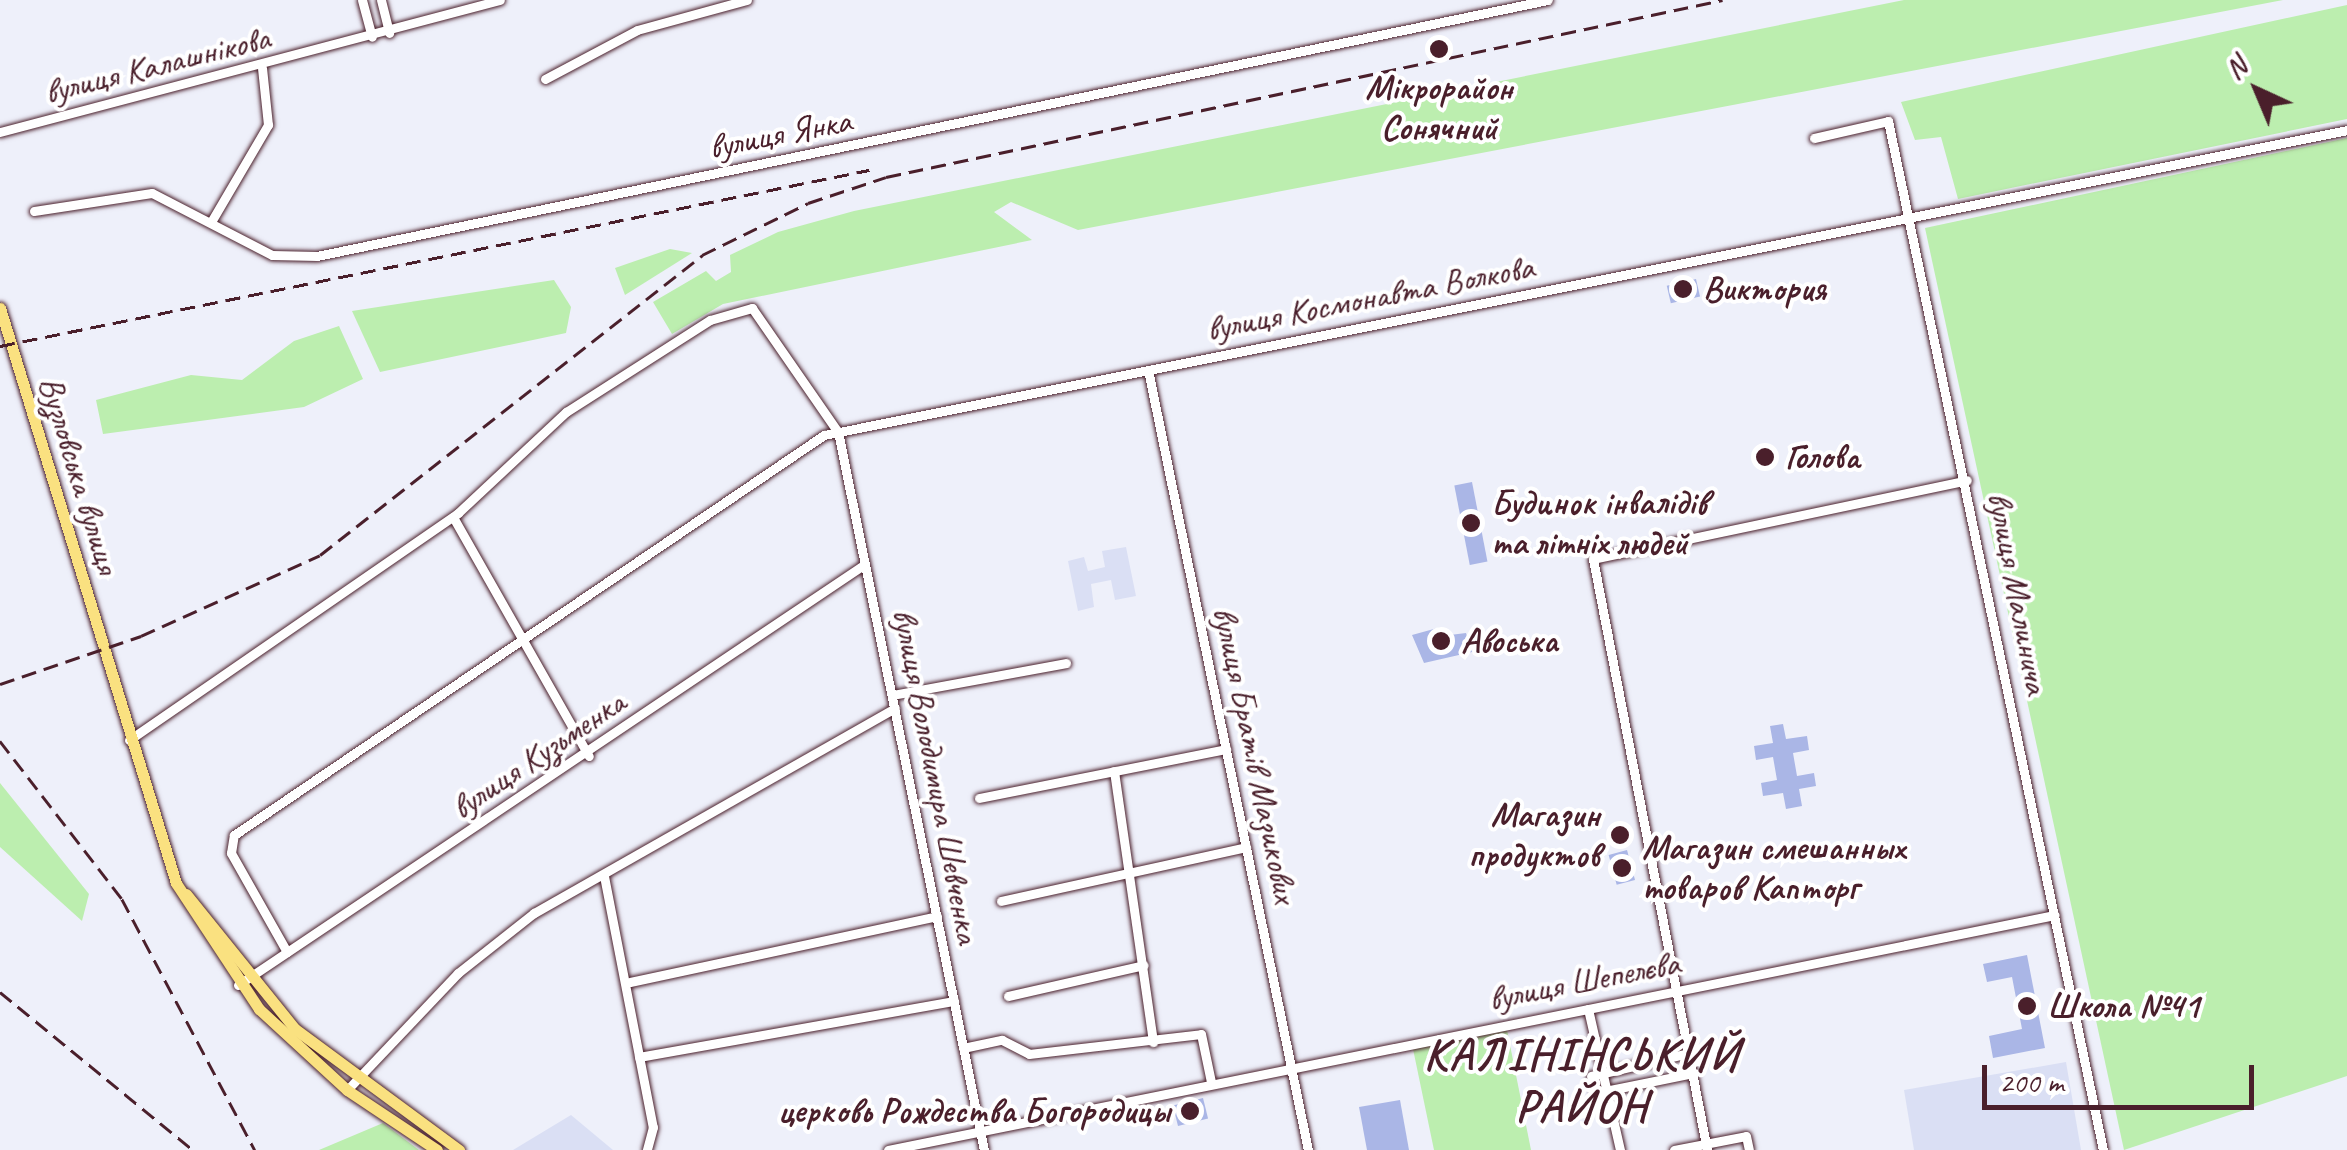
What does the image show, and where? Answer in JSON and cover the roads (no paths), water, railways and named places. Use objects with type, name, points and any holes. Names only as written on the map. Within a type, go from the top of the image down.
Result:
[{"type":"main road","name":"Вузловська вулиця","points":[[0,308],[128,740],[176,883],[242,981],[351,1085]]},
{"type":"main road","points":[[351,1085],[437,1150]]},
{"type":"main road","points":[[351,1085],[459,1150]]},
{"type":"street","points":[[362,0],[372,37]]},
{"type":"street","points":[[381,0],[389,33]]},
{"type":"street","name":"вулиця Калашнікова","points":[[0,132],[262,68],[500,0]]},
{"type":"street","points":[[546,79],[637,30],[747,0]]},
{"type":"street","name":"вулиця Янка","points":[[34,211],[137,191],[211,222],[272,256],[317,256],[1548,0]]},
{"type":"street","points":[[211,222],[268,125],[262,68]]},
{"type":"street","name":"вулиця Малинича","points":[[1814,138],[1888,122],[1914,218],[2103,1150]]},
{"type":"street","name":"вулиця Космонавта Волкова","points":[[838,432],[2347,130]]},
{"type":"street","points":[[128,740],[453,517],[566,412],[739,309],[762,314],[838,432],[521,636],[234,835],[231,853],[287,952]]},
{"type":"street","name":"вулиця Братів Мазикових","points":[[1148,370],[1308,1150]]},
{"type":"street","name":"вулиця Володимира Шевченка","points":[[838,432],[984,1150]]},
{"type":"street","points":[[1707,1147],[1593,559],[1968,480]]},
{"type":"street","points":[[453,517],[589,756]]},
{"type":"street","name":"вулиця Кузьменка","points":[[242,981],[589,756],[865,564]]},
{"type":"street","points":[[892,695],[1066,662]]},
{"type":"street","points":[[351,1085],[458,972],[534,912],[604,876],[894,708]]},
{"type":"street","points":[[979,798],[1226,749]]},
{"type":"street","points":[[1114,771],[1153,1042]]},
{"type":"street","points":[[1001,900],[1246,847]]},
{"type":"street","points":[[604,876],[630,982],[639,1057],[654,1126],[647,1150]]},
{"type":"street","name":"вулиця Шепелєва","points":[[888,1150],[1291,1064],[1677,992],[2055,914]]},
{"type":"street","points":[[630,982],[936,916]]},
{"type":"street","points":[[1008,996],[1144,965]]},
{"type":"street","points":[[639,1057],[954,1001]]},
{"type":"street","points":[[1588,1008],[1620,1150]]},
{"type":"street","points":[[963,1048],[1002,1040],[1029,1054],[1201,1034],[1211,1082]]},
{"type":"street","points":[[1591,1076],[1689,1053]]},
{"type":"street","points":[[1595,1094],[1693,1074]]},
{"type":"street","points":[[1674,1150],[1707,1147],[1746,1136],[1749,1150]]},
{"type":"railway","points":[[0,684],[141,636],[320,555],[702,255],[808,203],[886,177],[1722,0]]},
{"type":"railway","points":[[0,346],[869,170]]},
{"type":"railway","points":[[0,741],[122,899],[255,1150]]},
{"type":"railway","points":[[0,992],[193,1150]]},
{"type":"place","name":"Мікрорайон Сонячний","points":[[1439,49]]},
{"type":"place","name":"Виктория","points":[[1683,289]]},
{"type":"place","name":"Голова","points":[[1765,457]]},
{"type":"place","name":"Будинок інвалідів та літніх людей","points":[[1471,523]]},
{"type":"place","name":"Авоська","points":[[1441,641]]},
{"type":"place","name":"Магазин продуктов","points":[[1620,835]]},
{"type":"place","name":"Магазин смешанных товаров Капторг","points":[[1622,868]]},
{"type":"place","name":"Школа №41","points":[[2027,1006]]},
{"type":"place","name":"церковь Рождества Богородицы","points":[[1190,1111]]},
{"type":"district","name":"КАЛІНІНСЬКИЙ РАЙОН","points":[[1582,1081]]}]
